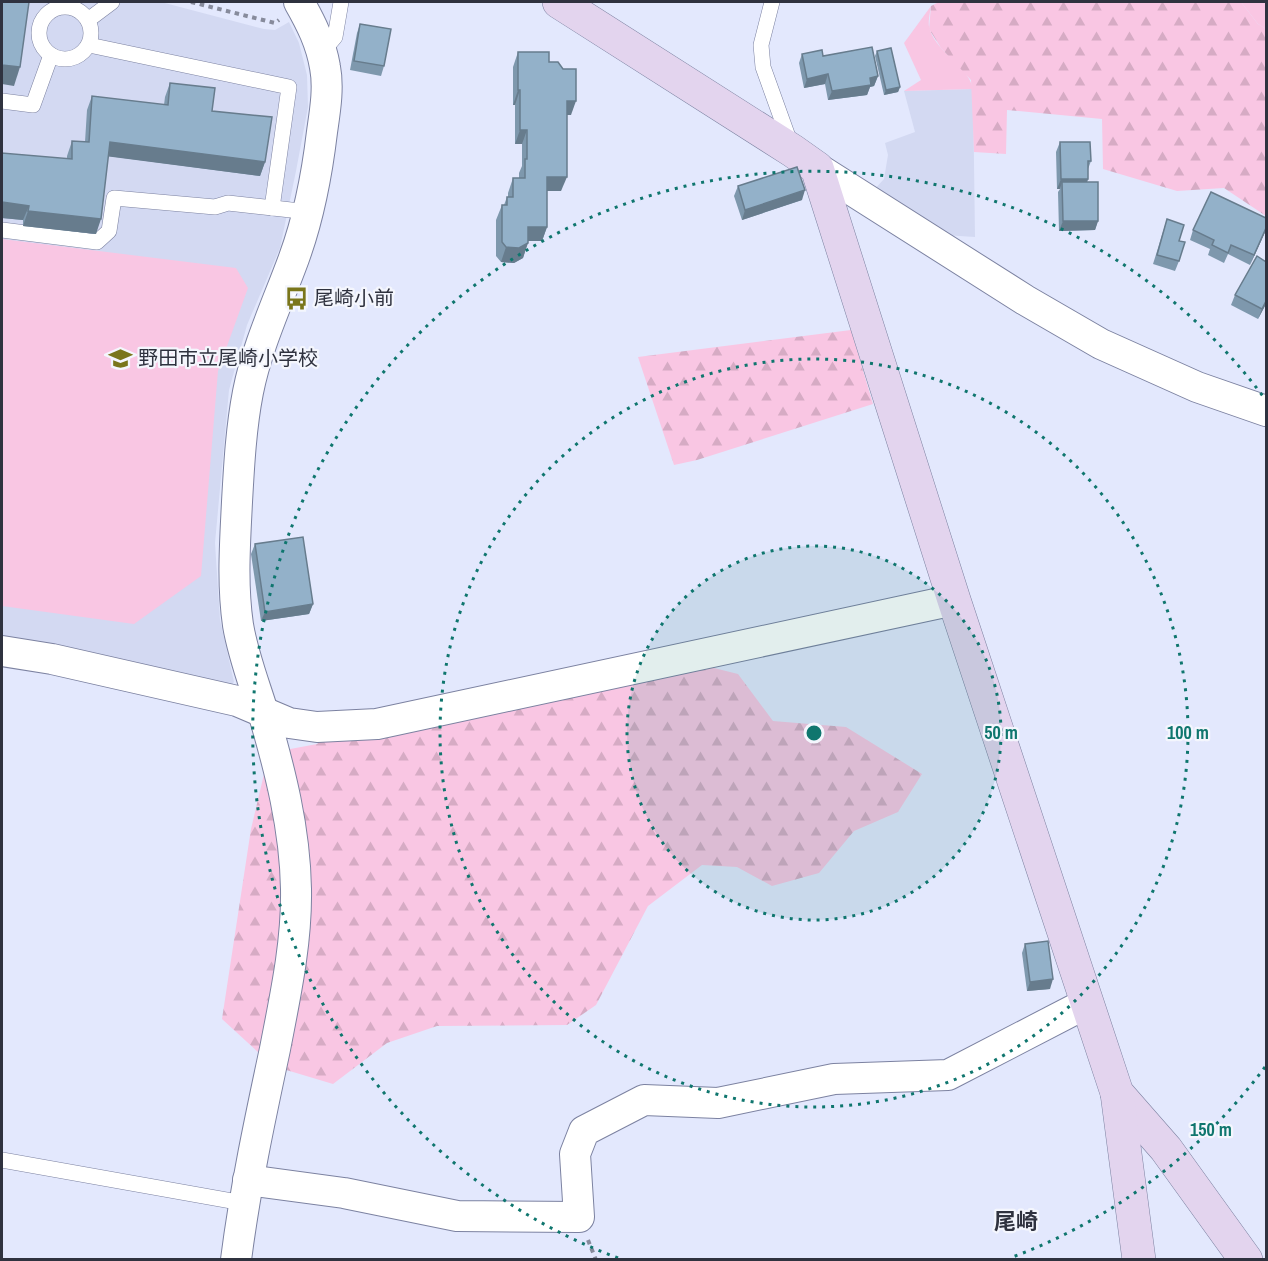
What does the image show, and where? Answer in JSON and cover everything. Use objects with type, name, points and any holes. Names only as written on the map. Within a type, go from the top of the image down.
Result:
[{"type":"street","points":[[559,2],[1025,300],[1101,344],[1197,387],[1266,411]]},
{"type":"street","points":[[236,1260],[246,1192],[293,950],[297,892],[294,843],[285,792],[247,663],[239,627],[234,592],[234,556],[239,464],[250,383],[309,212],[326,97],[326,72],[322,52],[313,26],[300,3]]},
{"type":"street","points":[[805,160],[1117,1093],[1139,1260]]},
{"type":"street","points":[[2,651],[64,661],[237,701],[289,723],[317,728],[377,724],[954,600]]},
{"type":"street","points":[[246,1192],[344,1193],[457,1216],[579,1217],[575,1154],[584,1131],[644,1100],[718,1103],[834,1079],[948,1075],[1087,1003]]},
{"type":"street","points":[[1117,1093],[1166,1149],[1246,1260]]},
{"type":"lane","points":[[88,20],[111,2]]},
{"type":"lane","points":[[322,52],[335,37],[341,2]]},
{"type":"lane","points":[[772,2],[761,45],[764,67],[805,160]]},
{"type":"lane","points":[[60,7],[68,7],[83,14],[88,20],[91,28],[89,45],[77,56],[69,59],[51,55],[41,41],[41,24],[45,16],[60,7]]},
{"type":"lane","points":[[89,45],[289,87],[272,208]]},
{"type":"lane","points":[[2,101],[33,105],[51,55]]},
{"type":"lane","points":[[2,230],[97,242],[109,231],[114,198],[215,207],[228,203],[309,212]]},
{"type":"lane","points":[[2,1161],[246,1192]]},
{"type":"path","points":[[191,2],[275,23],[300,3]]},
{"type":"shaded area","name":"野田市立尾崎小学校","points":[[2,2],[161,2],[264,29],[275,30],[289,22],[299,43],[307,75],[308,107],[296,171],[280,248],[247,325],[229,390],[215,543],[220,620],[234,682],[230,687],[2,638]]},
{"type":"shaded area","points":[[973,89],[975,237],[944,235],[874,190],[884,179],[888,155],[885,143],[915,132],[904,91]]},
{"type":"green space","points":[[939,2],[1241,2],[1258,24],[1266,29],[1266,216],[1224,188],[1177,191],[1103,169],[1102,119],[1007,110],[1006,154],[974,152],[971,80],[941,48],[929,29],[931,6]]},
{"type":"green space","points":[[1241,2],[1266,2],[1266,29],[1258,24]]},
{"type":"green space","points":[[931,6],[929,25],[934,38],[965,73],[973,89],[904,91],[921,80],[904,43]]},
{"type":"green space","points":[[2,239],[236,268],[248,288],[218,371],[201,576],[134,624],[2,606]]},
{"type":"green space","points":[[851,330],[873,404],[697,460],[674,465],[638,357]]},
{"type":"green space","points":[[706,666],[738,674],[773,721],[846,727],[922,774],[898,812],[854,831],[819,873],[772,886],[737,867],[702,865],[648,906],[596,1005],[567,1025],[437,1026],[387,1043],[333,1084],[273,1066],[222,1019],[251,829],[269,753],[317,744],[348,714]]},
{"type":"building","points":[[2,2],[29,2],[20,67],[2,65]]},
{"type":"building","points":[[360,24],[391,29],[384,66],[354,61]]},
{"type":"building","points":[[872,47],[878,76],[870,78],[871,85],[832,91],[828,74],[807,79],[802,54],[822,50],[823,56]]},
{"type":"building","points":[[891,48],[900,87],[886,90],[877,51]]},
{"type":"building","points":[[518,52],[549,52],[549,62],[558,62],[563,69],[576,69],[576,101],[567,101],[567,177],[547,177],[547,227],[528,227],[528,243],[519,248],[506,247],[502,242],[502,205],[507,205],[507,197],[513,197],[513,178],[525,178],[525,159],[527,159],[527,130],[520,130]]},
{"type":"building","points":[[170,83],[215,88],[212,111],[272,117],[265,162],[110,142],[101,219],[28,211],[29,206],[2,202],[2,153],[72,159],[72,141],[89,142],[92,96],[168,105]]},
{"type":"building","points":[[1060,142],[1090,142],[1091,161],[1088,161],[1088,179],[1061,179]]},
{"type":"building","points":[[797,167],[805,190],[745,210],[738,186]]},
{"type":"building","points":[[1062,182],[1098,182],[1098,221],[1063,221]]},
{"type":"building","points":[[1211,192],[1266,218],[1266,228],[1254,255],[1231,245],[1228,253],[1212,245],[1214,240],[1193,230]]},
{"type":"building","points":[[1167,219],[1184,225],[1179,241],[1185,242],[1179,261],[1157,255]]},
{"type":"building","points":[[1257,256],[1266,262],[1266,301],[1262,309],[1235,295]]},
{"type":"building","points":[[303,537],[313,604],[265,612],[255,544]]},
{"type":"building","points":[[1048,941],[1053,979],[1030,982],[1025,944]]},
{"type":"place","name":"尾崎小前","points":[[296,298]]},
{"type":"place","name":"野田市立尾崎小学校","points":[[120,358]]},
{"type":"district","name":"尾崎","points":[[1016,1221]]}]
